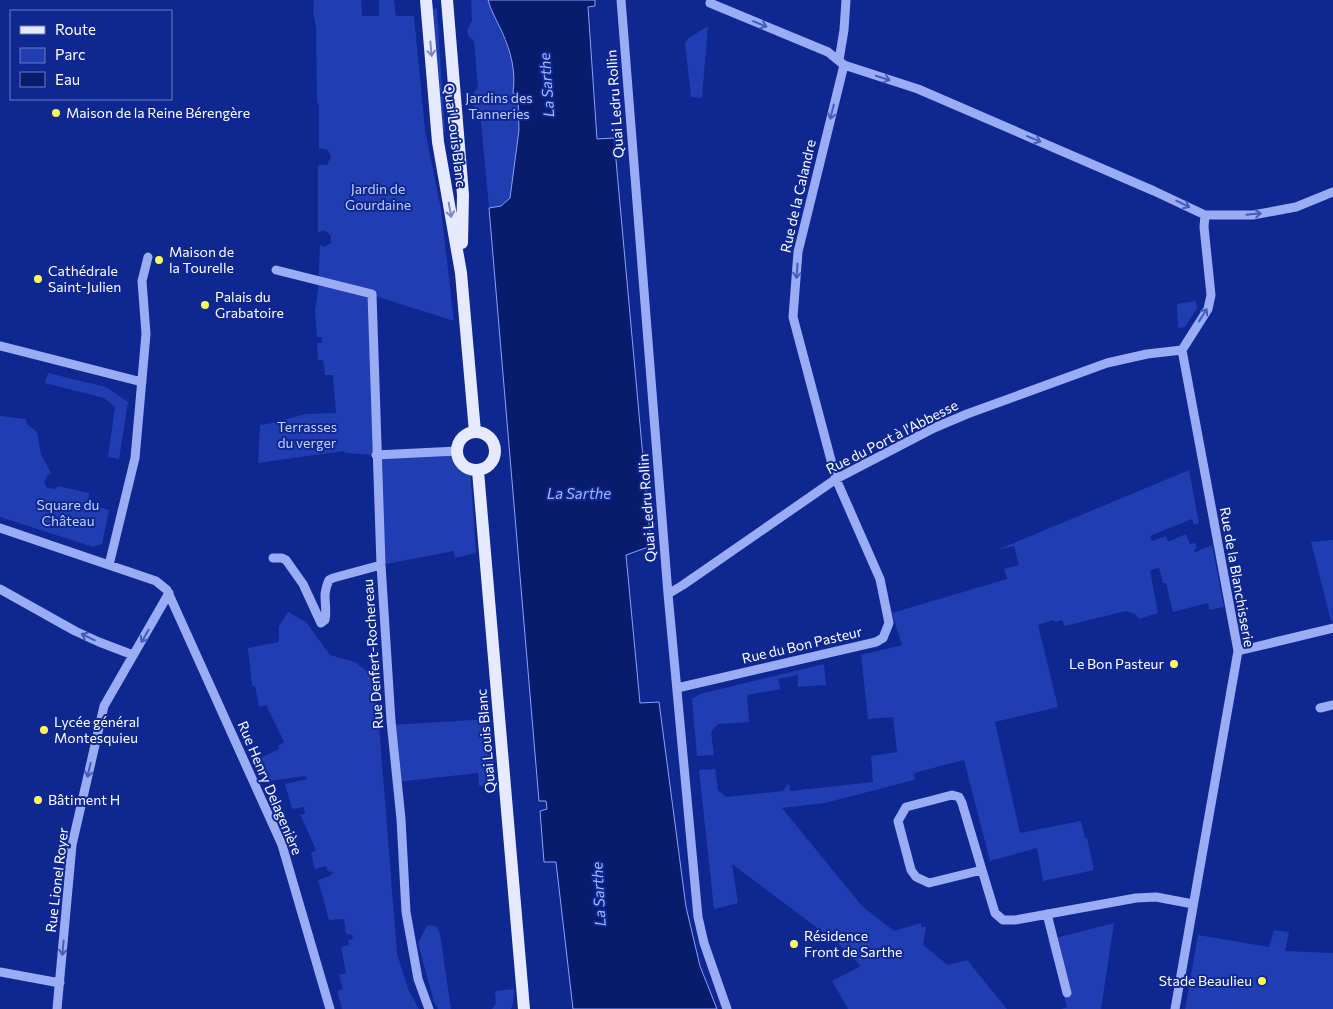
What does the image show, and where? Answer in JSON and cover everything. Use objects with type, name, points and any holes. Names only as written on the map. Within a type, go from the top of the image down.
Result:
[{"type":"main road","name":"Quai Louis Blanc","points":[[426,0],[438,142],[462,273]]},
{"type":"main road","name":"Quai Louis Blanc","points":[[447,0],[463,195],[462,273],[475,432]]},
{"type":"main road","points":[[475,432],[487,436],[493,442],[495,450],[492,462],[486,468],[472,470],[464,466],[458,459],[457,451],[462,438],[475,432]]},
{"type":"main road","name":"Quai Louis Blanc","points":[[478,470],[524,1009]]},
{"type":"street","name":"Quai Ledru Rollin","points":[[621,0],[668,594],[698,917],[706,951],[728,1009]]},
{"type":"street","name":"Rue de la Calandre","points":[[836,479],[793,317],[798,252],[842,62],[846,0]]},
{"type":"street","points":[[713,3],[828,52],[842,62],[918,89],[1154,191],[1205,216],[1253,215],[1296,208],[1333,192]]},
{"type":"street","points":[[1182,350],[1208,309],[1211,295],[1205,216]]},
{"type":"street","points":[[108,565],[128,493],[135,458],[146,334],[142,281],[148,257]]},
{"type":"street","name":"Rue Denfert-Rochereau","points":[[276,270],[372,294],[381,565],[391,721],[401,819],[406,912],[418,979],[429,1009]]},
{"type":"street","points":[[1,346],[142,382]]},
{"type":"street","name":"Rue du Port à l'Abbesse","points":[[668,594],[836,479],[934,428],[967,414],[1108,363],[1147,354],[1182,350]]},
{"type":"street","name":"Rue de la Blanchisserie","points":[[1175,1009],[1238,651],[1182,350]]},
{"type":"street","points":[[376,455],[457,451]]},
{"type":"street","name":"Rue du Bon Pasteur","points":[[678,688],[876,642],[883,638],[889,623],[880,579],[836,479]]},
{"type":"street","points":[[0,528],[156,581],[169,593]]},
{"type":"street","points":[[274,558],[286,560],[303,584],[321,623],[325,620],[327,612],[324,597],[328,580],[381,565]]},
{"type":"street","points":[[0,589],[75,631],[133,655]]},
{"type":"street","name":"Rue Henry Delagenière","points":[[169,593],[282,845],[330,1009]]},
{"type":"street","name":"Rue Lionel Royer","points":[[57,1009],[72,845],[104,706],[169,593]]},
{"type":"street","points":[[1238,651],[1333,628]]},
{"type":"street","points":[[1320,708],[1333,705]]},
{"type":"street","points":[[982,870],[932,884],[916,877],[911,870],[898,821],[906,807],[952,795],[959,797],[962,803],[995,913],[1002,920],[1014,920],[1136,898],[1156,897],[1194,904]]},
{"type":"street","points":[[1047,914],[1067,993]]},
{"type":"street","points":[[0,972],[60,983]]},
{"type":"green space","name":"Jardin de Gourdaine","points":[[314,0],[361,0],[362,16],[379,16],[379,0],[394,0],[396,16],[414,16],[425,130],[441,209],[454,321],[372,295],[376,454],[457,455],[461,463],[470,469],[476,553],[455,558],[454,551],[381,565],[376,455],[345,453],[344,451],[258,463],[260,425],[305,414],[336,413],[333,375],[325,375],[323,360],[318,360],[317,343],[322,343],[322,337],[317,337],[315,310],[320,245],[324,247],[331,243],[331,236],[324,230],[318,233],[318,165],[327,165],[331,157],[328,150],[319,148]]},
{"type":"green space","name":"Jardins des Tanneries","points":[[471,0],[488,0],[510,56],[514,79],[513,93],[518,97],[519,130],[510,198],[501,206],[489,208],[480,112],[471,100],[471,97],[478,88],[474,41],[467,31],[472,21]]},
{"type":"green space","points":[[437,8],[445,132],[443,132],[432,9]]},
{"type":"green space","points":[[708,26],[702,98],[691,97],[685,43],[689,38]]},
{"type":"green space","points":[[1196,301],[1197,308],[1185,327],[1178,328],[1177,304]]},
{"type":"green space","points":[[48,373],[106,387],[128,402],[119,459],[108,457],[115,407],[104,398],[45,383]]},
{"type":"green space","name":"Square du Château","points":[[0,416],[26,419],[27,424],[37,432],[41,454],[51,473],[44,482],[47,488],[55,489],[58,486],[89,493],[89,500],[92,505],[109,510],[102,544],[93,547],[0,517]]},
{"type":"green space","points":[[1189,470],[1199,523],[1194,525],[1192,519],[1150,536],[1152,541],[1166,536],[1168,542],[1186,534],[1190,544],[1195,543],[1197,548],[1194,550],[1195,552],[1212,545],[1224,607],[1210,610],[1208,603],[1173,612],[1166,583],[1163,583],[1159,568],[1150,570],[1158,613],[1139,619],[1135,614],[1126,611],[1065,626],[1062,620],[1055,622],[1054,620],[1038,625],[1058,707],[995,722],[1020,833],[1081,821],[1094,870],[1043,881],[1037,848],[990,861],[964,760],[914,773],[915,780],[825,803],[782,808],[862,906],[894,931],[921,923],[921,927],[926,927],[923,945],[948,965],[967,960],[1007,1009],[848,1009],[832,981],[861,966],[840,945],[732,864],[738,903],[714,909],[699,770],[715,769],[718,790],[726,797],[783,791],[789,783],[790,791],[873,782],[871,756],[897,752],[893,717],[868,719],[861,655],[902,645],[892,613],[1007,579],[1004,569],[1019,565],[1014,546],[997,550]]},
{"type":"green space","points":[[1333,540],[1333,621],[1331,621],[1311,542]]},
{"type":"green space","points":[[288,612],[306,622],[330,655],[355,662],[368,672],[377,699],[397,954],[409,991],[419,1009],[342,1009],[337,991],[343,989],[339,975],[346,973],[341,947],[349,945],[348,940],[353,939],[352,935],[346,934],[344,919],[329,920],[318,880],[334,873],[328,871],[326,866],[315,869],[311,853],[316,850],[300,814],[305,814],[304,807],[292,809],[285,784],[307,779],[306,776],[268,781],[258,759],[279,749],[278,746],[284,742],[266,705],[259,707],[255,686],[252,686],[248,648],[279,642],[279,626]]},
{"type":"green space","points":[[824,664],[826,685],[798,687],[798,675],[778,679],[781,689],[747,695],[749,722],[718,724],[711,732],[714,755],[697,756],[692,699],[700,694]]},
{"type":"green space","points":[[489,719],[497,784],[479,786],[478,773],[397,782],[391,725]]},
{"type":"green space","points":[[1114,923],[1101,1009],[1061,1009],[1067,1007],[1048,940]]},
{"type":"green space","points":[[427,926],[437,927],[440,934],[451,1009],[438,1009],[434,1002],[418,943]]},
{"type":"green space","name":"Stade Beaulieu","points":[[1274,930],[1289,932],[1285,951],[1333,953],[1333,1009],[1185,1009],[1198,935],[1269,947]]},
{"type":"green space","points":[[514,989],[511,1009],[492,1009],[496,1003],[495,991]]},
{"type":"water","name":"La Sarthe","points":[[488,0],[595,0],[595,6],[588,7],[597,139],[614,138],[651,546],[626,555],[640,703],[659,702],[686,907],[700,966],[717,1009],[573,1009],[556,862],[544,862],[540,811],[547,809],[546,801],[539,801],[489,208],[501,206],[510,198],[519,130],[518,97],[513,93],[513,69],[508,47]]},
{"type":"place","name":"Maison de la Reine Bérengère","points":[[56,113]]},
{"type":"place","name":"Maison de la Tourelle","points":[[159,260]]},
{"type":"place","name":"Cathédrale Saint-Julien","points":[[38,279]]},
{"type":"place","name":"Palais du Grabatoire","points":[[205,305]]},
{"type":"place","name":"Le Bon Pasteur","points":[[1174,664]]},
{"type":"place","name":"Lycée général Montesquieu","points":[[44,730]]},
{"type":"place","name":"Bâtiment H","points":[[38,800]]},
{"type":"place","name":"Résidence Front de Sarthe","points":[[794,944]]},
{"type":"place","name":"Stade Beaulieu","points":[[1262,981]]},
{"type":"park label","name":"Terrasses du verger","points":[[307,436]]}]
